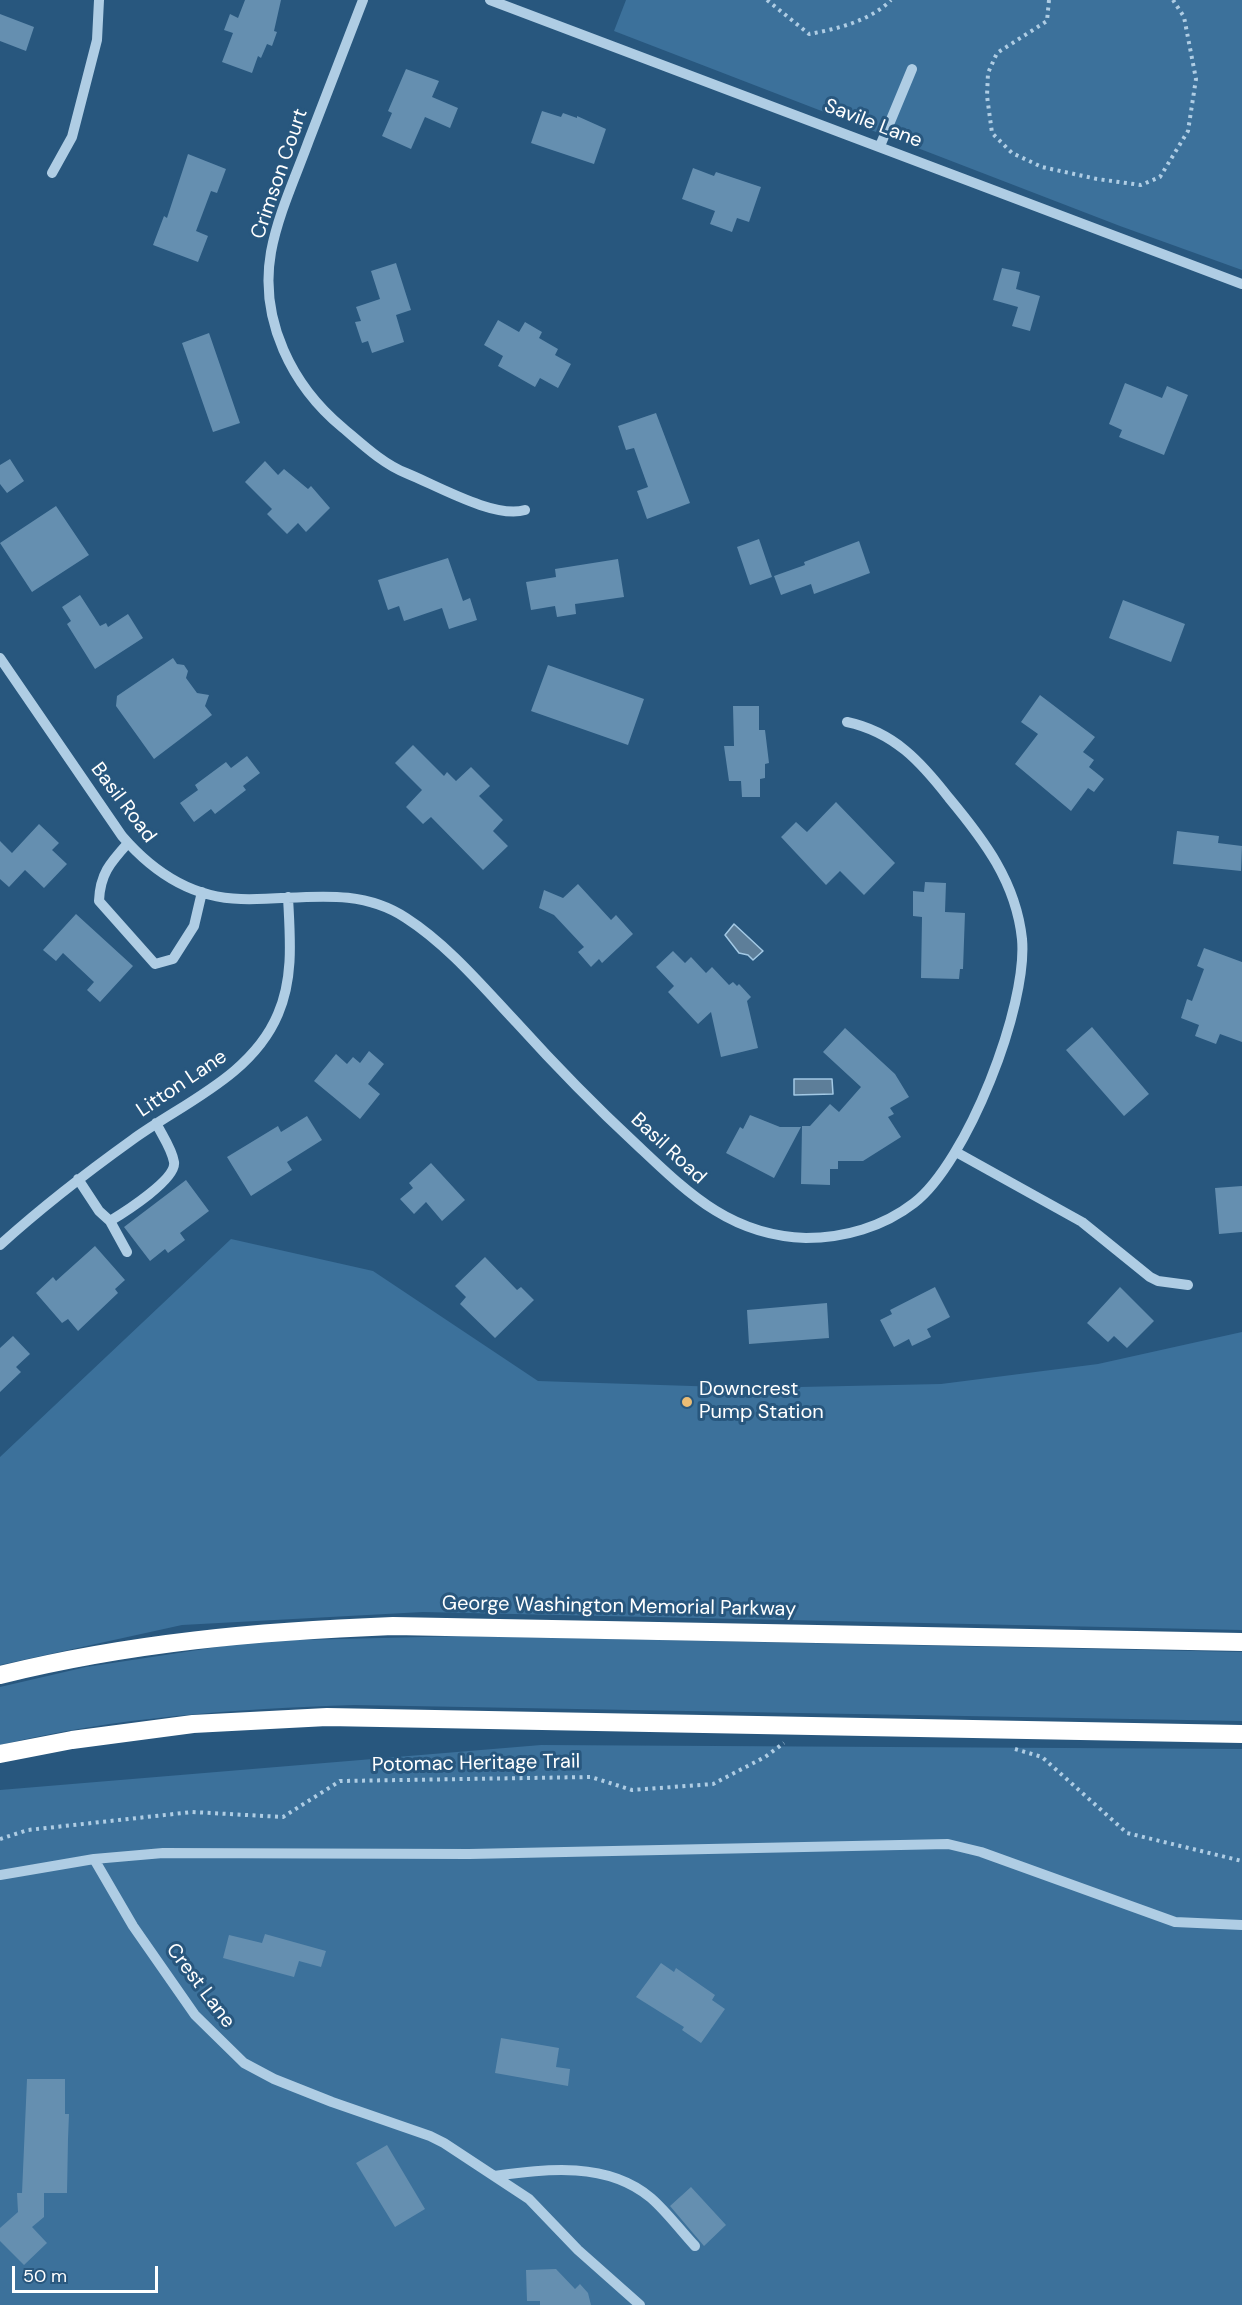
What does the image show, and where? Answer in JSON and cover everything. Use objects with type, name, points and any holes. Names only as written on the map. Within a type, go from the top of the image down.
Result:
[{"type":"highway","name":"George Washington Memorial Parkway","points":[[0,1676],[62,1660],[163,1643],[289,1629],[382,1626],[555,1627],[1242,1642]]},
{"type":"highway","points":[[0,1754],[72,1740],[193,1724],[327,1717],[1242,1734]]},
{"type":"street","points":[[52,173],[72,137],[97,40],[99,0]]},
{"type":"street","name":"Crimson Court","points":[[363,0],[292,187],[271,250],[270,298],[284,353],[297,379],[328,416],[396,469],[496,510],[516,513],[525,510]]},
{"type":"street","name":"Savile Lane","points":[[490,0],[1242,284]]},
{"type":"street","points":[[880,146],[912,69]]},
{"type":"street","name":"Basil Road","points":[[0,658],[128,843],[162,874],[202,892],[239,899],[350,897],[376,904],[405,917],[489,992],[606,1116],[690,1195],[714,1212],[743,1226],[773,1234],[805,1238],[837,1236],[866,1229],[891,1218],[915,1202],[935,1183],[956,1152],[981,1098],[1018,997],[1022,951],[1018,916],[1006,879],[994,857],[930,774],[905,747],[885,734],[847,722]]},
{"type":"street","points":[[128,843],[111,862],[100,882],[99,901],[155,964],[173,959],[194,926],[202,892]]},
{"type":"street","name":"Litton Lane","points":[[0,1245],[78,1179],[232,1073],[266,1037],[278,1014],[290,964],[288,897]]},
{"type":"street","points":[[111,1221],[157,1188],[174,1170],[174,1162],[156,1124]]},
{"type":"street","points":[[956,1152],[1082,1222],[1150,1277],[1158,1281],[1188,1285]]},
{"type":"street","points":[[78,1179],[99,1211],[111,1221],[126,1252]]},
{"type":"street","points":[[0,1875],[94,1859],[163,1853],[469,1854],[948,1844],[981,1852],[1175,1922],[1242,1925]]},
{"type":"street","name":"Crest Lane","points":[[94,1859],[133,1926],[195,2015],[222,2044],[244,2063],[274,2079],[332,2102],[430,2136],[529,2199],[578,2250],[640,2305]]},
{"type":"street","points":[[494,2176],[545,2169],[568,2169],[629,2183],[652,2199],[695,2246]]},
{"type":"path","points":[[767,0],[809,34],[841,28],[885,6],[891,0]]},
{"type":"path","points":[[1049,0],[1047,21],[997,53],[988,73],[987,96],[992,133],[1011,153],[1042,167],[1097,179],[1141,185],[1160,177],[1188,131],[1196,79],[1184,17],[1173,0]]},
{"type":"path","name":"Potomac Heritage Trail","points":[[0,1839],[28,1830],[192,1812],[284,1817],[340,1781],[591,1777],[632,1790],[713,1784],[765,1757],[786,1742]]},
{"type":"path","points":[[1008,1747],[1042,1757],[1127,1833],[1242,1861]]},
{"type":"shaded area","points":[[626,0],[1242,0],[1242,270],[1120,226],[614,31]]},
{"type":"shaded area","points":[[734,924],[763,951],[753,960],[748,955],[739,953],[725,935]]},
{"type":"shaded area","points":[[794,1079],[832,1079],[833,1094],[794,1095]]},
{"type":"shaded area","points":[[231,1239],[373,1271],[538,1381],[753,1388],[941,1384],[1098,1364],[1242,1332],[1242,1630],[423,1612],[182,1625],[0,1665],[0,1457]]},
{"type":"shaded area","points":[[464,1636],[1242,1652],[1242,1721],[354,1705],[176,1716],[44,1735],[0,1745],[0,1687],[86,1667],[257,1641]]},
{"type":"shaded area","points":[[541,1745],[1242,1749],[1242,2305],[0,2305],[0,1790]]},
{"type":"building","points":[[245,0],[281,0],[274,31],[277,32],[272,46],[267,44],[261,58],[258,56],[252,73],[222,62],[233,33],[224,30],[230,14],[238,18]]},
{"type":"building","points":[[0,14],[34,27],[26,51],[0,41]]},
{"type":"building","points":[[406,69],[439,81],[432,97],[458,108],[450,128],[425,117],[411,149],[382,136],[392,113],[388,111]]},
{"type":"building","points":[[542,111],[561,117],[563,113],[577,118],[577,116],[606,129],[594,164],[531,143]]},
{"type":"building","points":[[188,154],[226,169],[217,193],[211,191],[196,231],[208,236],[198,262],[153,245],[164,216],[167,218]]},
{"type":"building","points":[[693,168],[714,176],[716,172],[761,187],[749,222],[737,218],[732,232],[710,224],[715,211],[682,199]]},
{"type":"building","points":[[396,263],[411,310],[396,315],[404,342],[372,353],[368,341],[362,343],[355,322],[361,321],[356,307],[380,299],[371,271]]},
{"type":"building","points":[[1002,268],[1020,272],[1016,289],[1040,296],[1030,331],[1012,326],[1018,307],[993,300]]},
{"type":"building","points":[[498,320],[519,332],[525,322],[542,332],[539,338],[558,349],[555,355],[571,364],[558,388],[540,378],[535,387],[498,366],[503,356],[484,345]]},
{"type":"building","points":[[209,333],[240,423],[213,432],[182,343]]},
{"type":"building","points":[[1125,383],[1162,398],[1167,386],[1188,395],[1164,455],[1119,437],[1122,430],[1109,424]]},
{"type":"building","points":[[656,413],[690,503],[647,519],[637,491],[648,487],[634,448],[626,450],[618,426]]},
{"type":"building","points":[[10,459],[24,481],[7,493],[0,484],[0,465]]},
{"type":"building","points":[[265,461],[278,475],[284,469],[308,489],[311,486],[330,508],[306,532],[298,523],[287,534],[267,514],[272,509],[245,482]]},
{"type":"building","points":[[56,506],[89,555],[32,592],[0,543]]},
{"type":"building","points":[[759,539],[772,577],[750,585],[737,547]]},
{"type":"building","points":[[859,541],[870,573],[814,594],[811,584],[781,595],[774,576]]},
{"type":"building","points":[[448,558],[463,601],[470,598],[477,620],[449,629],[442,608],[404,621],[399,606],[388,610],[378,580]]},
{"type":"building","points":[[618,559],[624,597],[575,604],[576,614],[557,617],[555,606],[531,610],[526,582],[556,577],[555,569]]},
{"type":"building","points":[[80,595],[100,626],[106,623],[108,627],[128,614],[143,638],[95,669],[67,624],[71,621],[62,607]]},
{"type":"building","points":[[1123,600],[1185,624],[1171,662],[1109,638]]},
{"type":"building","points":[[173,658],[177,664],[184,665],[188,671],[186,678],[197,693],[209,695],[205,706],[212,715],[154,759],[116,706],[117,696]]},
{"type":"building","points":[[548,665],[644,699],[628,745],[531,711]]},
{"type":"building","points":[[1040,695],[1095,737],[1083,752],[1094,760],[1089,767],[1104,779],[1094,792],[1088,788],[1071,811],[1015,764],[1038,734],[1021,722]]},
{"type":"building","points":[[733,706],[759,706],[759,730],[765,730],[769,763],[765,764],[765,778],[760,779],[760,797],[742,797],[741,781],[729,781],[724,746],[734,746]]},
{"type":"building","points":[[413,745],[444,776],[447,772],[456,781],[471,767],[490,786],[479,796],[503,820],[493,831],[508,846],[483,870],[431,817],[423,824],[406,807],[422,790],[395,763]]},
{"type":"building","points":[[247,756],[260,773],[243,786],[246,790],[215,814],[211,809],[194,822],[180,803],[198,790],[195,785],[226,762],[231,768]]},
{"type":"building","points":[[836,802],[895,863],[864,895],[840,871],[826,885],[781,837],[796,822],[807,832]]},
{"type":"building","points":[[39,824],[59,843],[52,850],[67,864],[44,888],[25,870],[9,887],[0,879],[0,841],[12,853]]},
{"type":"building","points":[[1177,831],[1219,836],[1218,843],[1242,846],[1241,871],[1173,864]]},
{"type":"building","points":[[925,882],[946,883],[945,912],[965,913],[963,969],[960,969],[959,979],[921,978],[922,917],[913,916],[913,891],[924,892]]},
{"type":"building","points":[[578,884],[611,920],[616,915],[633,934],[602,963],[599,959],[591,967],[578,952],[584,947],[554,915],[539,908],[544,890],[563,898]]},
{"type":"building","points":[[76,914],[133,966],[100,1002],[87,990],[94,982],[63,953],[56,961],[43,950]]},
{"type":"building","points":[[1204,948],[1242,962],[1242,1042],[1220,1034],[1216,1044],[1195,1036],[1199,1025],[1181,1018],[1187,999],[1192,1001],[1204,969],[1197,966]]},
{"type":"building","points":[[673,951],[685,963],[691,957],[706,973],[712,967],[729,985],[733,982],[737,986],[739,984],[751,997],[747,1001],[758,1048],[721,1057],[711,1012],[698,1024],[668,992],[674,986],[656,967]]},
{"type":"building","points":[[1092,1027],[1149,1094],[1124,1116],[1066,1050]]},
{"type":"building","points":[[845,1028],[895,1074],[909,1097],[890,1108],[894,1114],[888,1117],[901,1137],[863,1161],[838,1161],[838,1169],[830,1169],[830,1185],[801,1184],[802,1126],[810,1126],[830,1104],[839,1112],[861,1087],[823,1052]]},
{"type":"building","points":[[369,1051],[384,1064],[368,1084],[380,1094],[360,1119],[314,1081],[336,1054],[347,1064],[353,1057],[360,1063]]},
{"type":"building","points":[[750,1115],[780,1127],[801,1127],[774,1178],[726,1153],[740,1127],[743,1129]]},
{"type":"building","points":[[307,1116],[322,1140],[287,1162],[292,1170],[251,1196],[227,1157],[278,1126],[281,1132]]},
{"type":"building","points":[[431,1163],[465,1200],[442,1221],[426,1202],[414,1214],[400,1199],[413,1188],[409,1183]]},
{"type":"building","points":[[186,1180],[209,1211],[180,1233],[185,1240],[168,1253],[165,1249],[150,1261],[124,1227]]},
{"type":"building","points":[[1242,1186],[1242,1232],[1219,1234],[1215,1188]]},
{"type":"building","points":[[95,1246],[125,1280],[115,1289],[118,1293],[78,1331],[68,1319],[62,1323],[36,1293],[53,1277],[56,1281]]},
{"type":"building","points":[[485,1257],[517,1290],[521,1287],[534,1300],[495,1338],[460,1304],[466,1297],[455,1286]]},
{"type":"building","points":[[935,1287],[950,1317],[927,1329],[931,1337],[912,1346],[909,1339],[894,1347],[880,1320],[892,1314],[890,1310]]},
{"type":"building","points":[[1120,1287],[1154,1321],[1127,1348],[1114,1336],[1108,1342],[1087,1323]]},
{"type":"building","points":[[827,1303],[829,1338],[749,1344],[747,1310]]},
{"type":"building","points":[[13,1336],[30,1354],[16,1367],[21,1372],[0,1392],[0,1348]]},
{"type":"building","points":[[265,1934],[326,1951],[321,1967],[299,1961],[294,1977],[223,1958],[229,1935],[262,1943]]},
{"type":"building","points":[[661,1963],[674,1972],[676,1968],[715,1995],[712,2000],[725,2009],[701,2043],[682,2030],[684,2027],[636,1997]]},
{"type":"building","points":[[501,2038],[559,2048],[556,2067],[570,2069],[568,2086],[495,2073]]},
{"type":"building","points":[[27,2079],[65,2079],[65,2114],[69,2114],[67,2193],[44,2193],[44,2217],[32,2227],[47,2243],[24,2265],[0,2241],[0,2228],[18,2212],[17,2193],[22,2193]]},
{"type":"building","points":[[387,2145],[425,2209],[395,2227],[356,2163]]},
{"type":"building","points":[[691,2187],[726,2225],[704,2246],[670,2206]]},
{"type":"building","points":[[556,2269],[575,2289],[580,2284],[588,2293],[591,2305],[540,2305],[540,2301],[527,2301],[526,2270]]},
{"type":"place","name":"Downcrest Pump Station","points":[[687,1402]]}]
